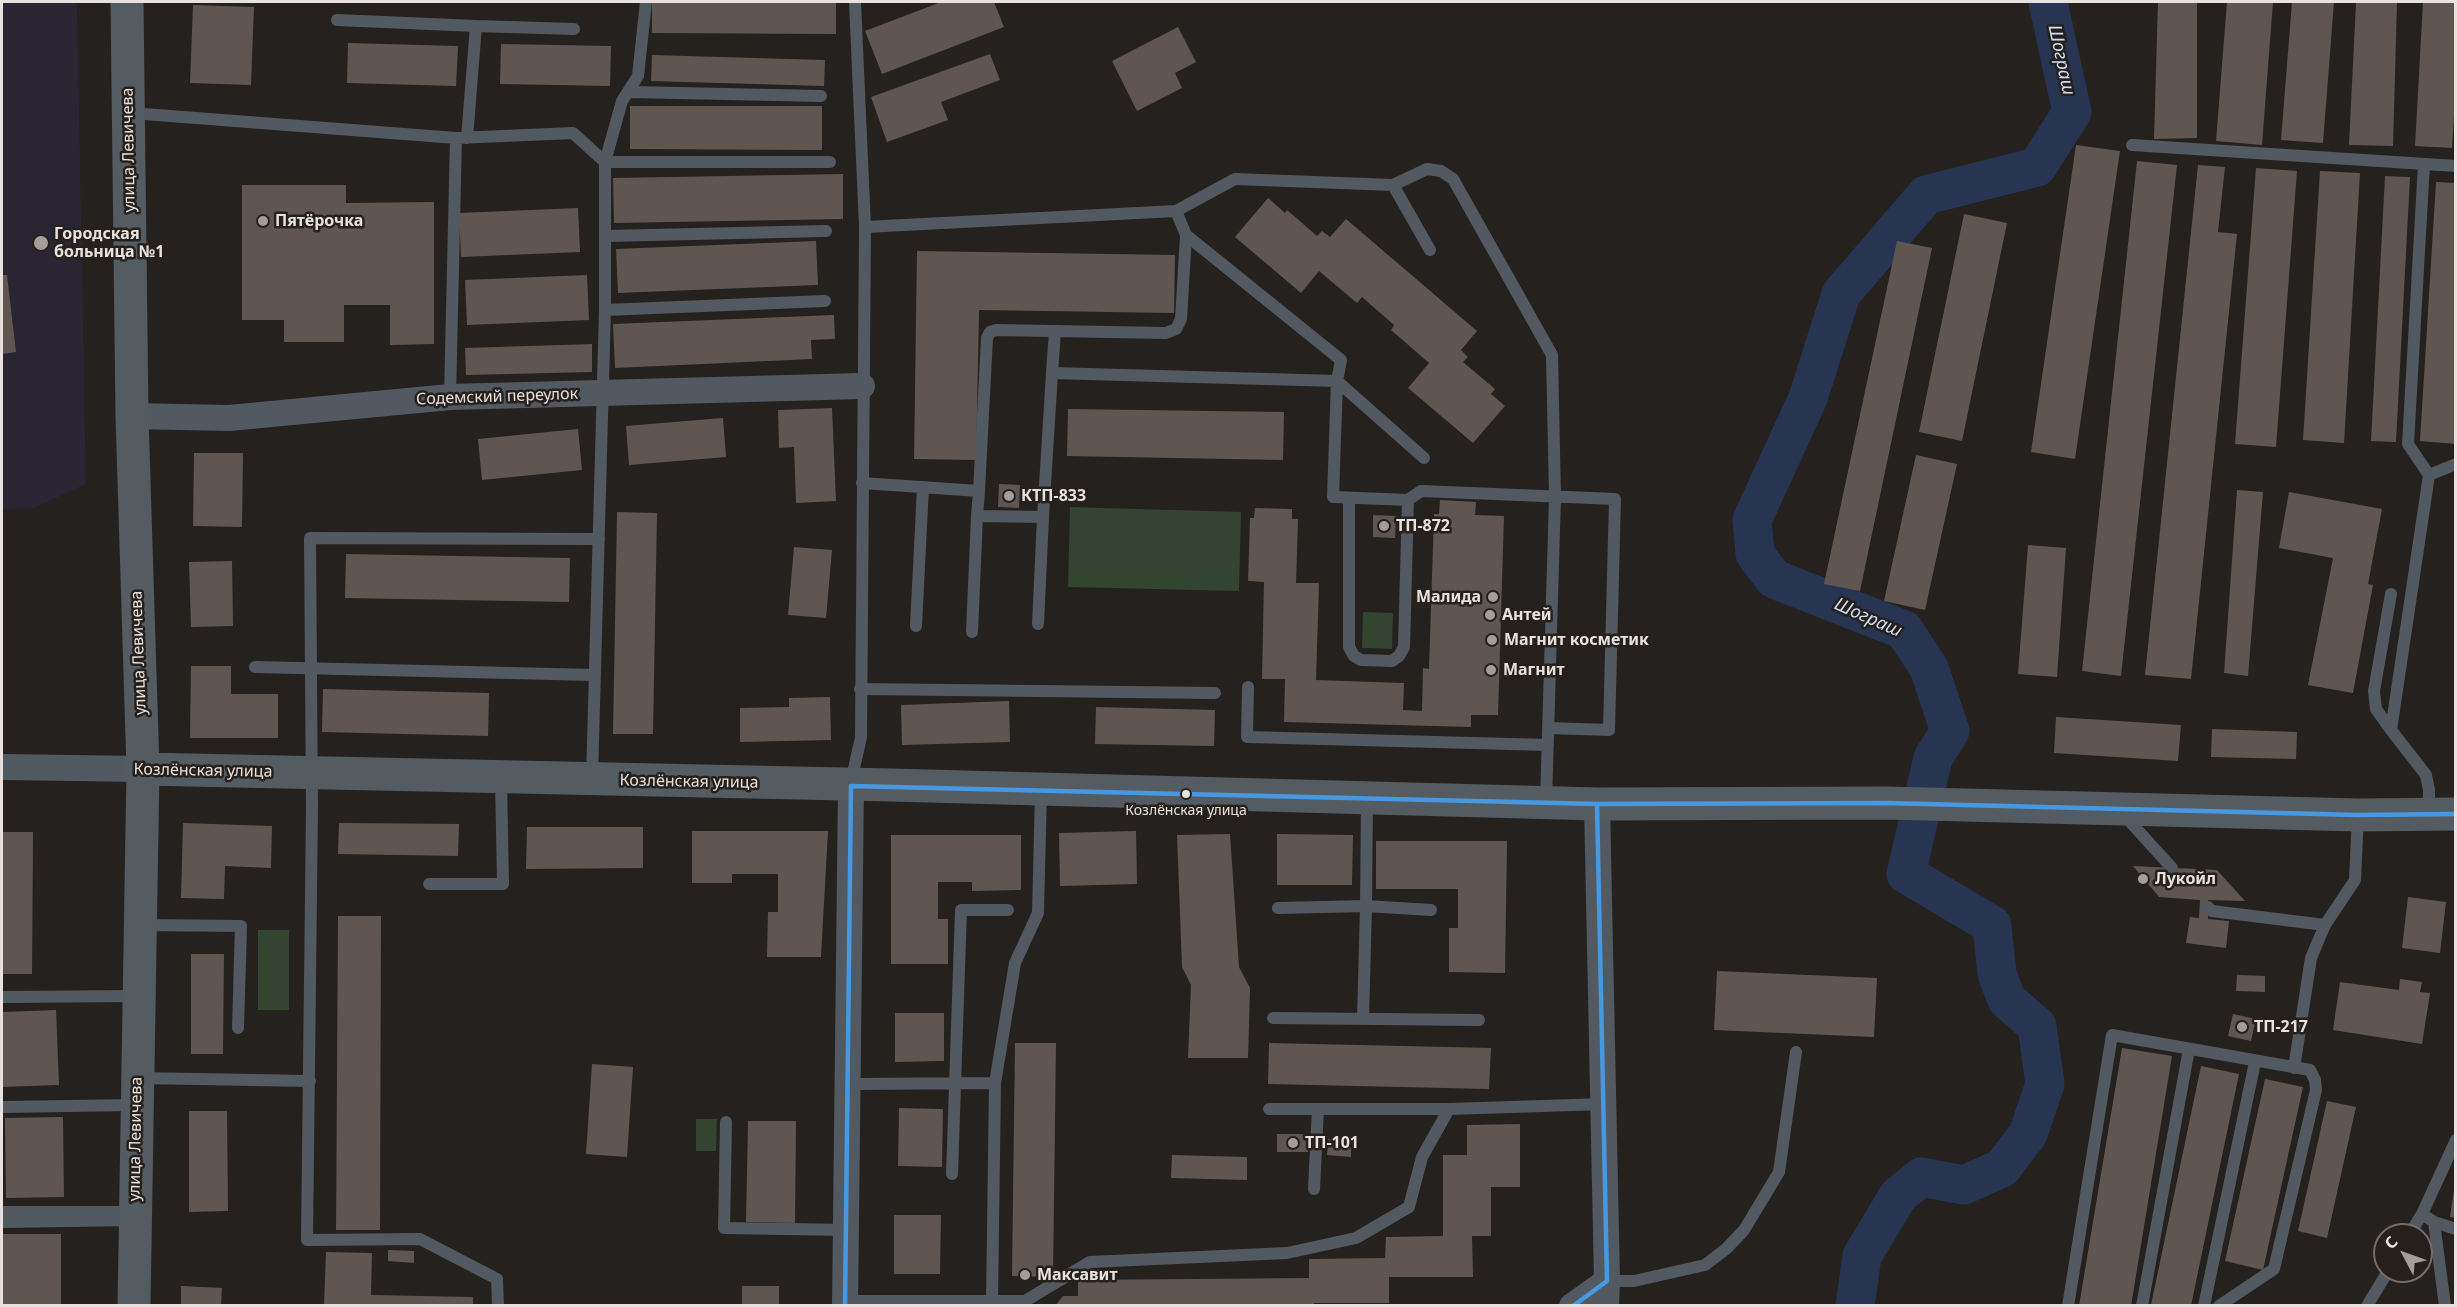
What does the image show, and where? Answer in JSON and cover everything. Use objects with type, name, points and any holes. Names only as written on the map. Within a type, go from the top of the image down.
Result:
[{"type":"street","name":"улица Левичева","points":[[127,2],[132,416],[143,770],[134,1305]]},
{"type":"street","name":"Содемский переулок","points":[[132,416],[229,418],[450,397],[862,386]]},
{"type":"street","name":"Козлёнская улица","points":[[2,767],[1041,789],[1597,804],[1886,803],[2442,814]]},
{"type":"street","points":[[845,1303],[850,786]]},
{"type":"street","points":[[1572,1305],[1607,1293],[1597,804]]},
{"type":"lane","points":[[592,780],[607,236],[605,162],[622,101],[630,92],[638,76],[646,2]]},
{"type":"lane","points":[[850,786],[861,737],[865,227],[855,2]]},
{"type":"lane","points":[[338,20],[574,29]]},
{"type":"lane","points":[[450,397],[462,138],[476,26]]},
{"type":"lane","points":[[630,92],[821,96]]},
{"type":"lane","points":[[129,112],[462,138],[573,133],[605,162],[830,162]]},
{"type":"lane","points":[[2132,145],[2456,166]]},
{"type":"lane","points":[[2391,730],[2429,475],[2408,444],[2424,164]]},
{"type":"lane","points":[[865,227],[1176,211],[1235,179],[1393,184],[1427,169],[1442,171],[1453,179],[1552,355],[1555,497],[1546,802]]},
{"type":"lane","points":[[1393,184],[1430,250]]},
{"type":"lane","points":[[972,632],[987,338],[990,332],[996,330],[1166,333],[1176,329],[1181,319],[1186,235],[1176,211]]},
{"type":"lane","points":[[607,236],[826,231]]},
{"type":"lane","points":[[1186,235],[1341,360],[1337,381],[1334,497],[1408,500],[1422,491],[1616,499],[1609,730],[1548,728]]},
{"type":"lane","points":[[605,310],[825,301]]},
{"type":"lane","points":[[1038,624],[1055,331]]},
{"type":"lane","points":[[1052,373],[1337,381],[1424,458]]},
{"type":"lane","points":[[2429,475],[2456,464]]},
{"type":"lane","points":[[862,483],[979,491]]},
{"type":"lane","points":[[916,626],[922,487]]},
{"type":"lane","points":[[1349,498],[1349,647],[1357,658],[1372,661],[1392,661],[1399,656],[1404,647],[1408,500]]},
{"type":"lane","points":[[977,516],[1044,517]]},
{"type":"lane","points":[[498,1305],[497,1279],[420,1239],[308,1240],[312,773],[310,538],[599,539]]},
{"type":"lane","points":[[2391,594],[2374,691],[2376,709],[2426,775],[2429,790],[2442,814]]},
{"type":"lane","points":[[255,667],[595,675]]},
{"type":"lane","points":[[1248,687],[1246,737],[1548,745]]},
{"type":"lane","points":[[860,689],[1215,693]]},
{"type":"lane","points":[[429,884],[503,884],[501,777]]},
{"type":"lane","points":[[992,1301],[995,1083],[1015,963],[1038,913],[1041,789]]},
{"type":"lane","points":[[1363,1019],[1367,798]]},
{"type":"lane","points":[[2118,809],[2172,868]]},
{"type":"lane","points":[[2294,1068],[2311,958],[2325,925],[2355,880],[2358,814]]},
{"type":"lane","points":[[1278,908],[1366,906],[1431,910]]},
{"type":"lane","points":[[2208,907],[2212,911],[2325,925]]},
{"type":"lane","points":[[952,1174],[962,910],[1008,910]]},
{"type":"lane","points":[[140,925],[241,926],[238,1028]]},
{"type":"lane","points":[[2,998],[139,996]]},
{"type":"lane","points":[[1273,1018],[1479,1020]]},
{"type":"lane","points":[[2068,1305],[2112,1035],[2310,1070],[2315,1080],[2316,1090],[2274,1269],[2218,1305]]},
{"type":"lane","points":[[2142,1305],[2189,1050]]},
{"type":"lane","points":[[1607,1293],[1634,1281],[1705,1265],[1726,1249],[1744,1230],[1779,1172],[1796,1052]]},
{"type":"lane","points":[[2204,1305],[2255,1062]]},
{"type":"lane","points":[[2,1107],[137,1092],[310,1081]]},
{"type":"lane","points":[[848,1084],[995,1083]]},
{"type":"lane","points":[[1269,1109],[1449,1109],[1604,1104]]},
{"type":"lane","points":[[1314,1189],[1318,1109]]},
{"type":"lane","points":[[845,1303],[992,1301],[1025,1303],[1090,1262],[1287,1253],[1356,1238],[1409,1207],[1422,1157],[1449,1109]]},
{"type":"lane","points":[[726,1122],[724,1228],[846,1230]]},
{"type":"lane","points":[[2416,1223],[2456,1140]]},
{"type":"lane","points":[[2,1212],[135,1216]]},
{"type":"lane","points":[[2422,1214],[2434,1222],[2456,1229]]},
{"type":"lane","points":[[2,1222],[135,1216]]},
{"type":"lane","points":[[2434,1222],[2445,1305]]},
{"type":"lane","points":[[2367,1305],[2381,1283]]},
{"type":"shaded area","name":"Городская больница №1","points":[[2,2],[77,2],[86,484],[34,508],[2,509]]},
{"type":"green space","points":[[1070,507],[1241,512],[1239,591],[1068,587]]},
{"type":"green space","points":[[1363,612],[1393,613],[1392,649],[1362,648]]},
{"type":"green space","points":[[258,930],[289,930],[289,1010],[258,1010]]},
{"type":"green space","points":[[696,1119],[717,1119],[716,1151],[696,1151]]},
{"type":"building","points":[[652,2],[836,2],[836,34],[652,33]]},
{"type":"building","points":[[941,2],[994,2],[1004,27],[882,74],[865,31]]},
{"type":"building","points":[[2158,2],[2197,2],[2197,138],[2154,139]]},
{"type":"building","points":[[2227,2],[2273,2],[2262,145],[2216,141]]},
{"type":"building","points":[[2292,2],[2334,2],[2323,143],[2281,140]]},
{"type":"building","points":[[2356,2],[2397,2],[2393,146],[2349,145]]},
{"type":"building","points":[[2423,2],[2456,2],[2456,85],[2452,148],[2415,146]]},
{"type":"building","points":[[193,5],[254,7],[251,85],[190,83]]},
{"type":"building","points":[[1178,27],[1196,62],[1175,73],[1182,88],[1137,111],[1112,61]]},
{"type":"building","points":[[348,43],[458,46],[456,86],[347,83]]},
{"type":"building","points":[[501,44],[611,46],[610,86],[500,84]]},
{"type":"building","points":[[990,54],[1000,80],[941,102],[948,120],[887,142],[871,97]]},
{"type":"building","points":[[652,55],[825,60],[824,86],[651,81]]},
{"type":"building","points":[[630,106],[822,106],[822,150],[630,149]]},
{"type":"building","points":[[2076,145],[2120,151],[2075,459],[2031,452]]},
{"type":"building","points":[[2137,161],[2177,165],[2121,676],[2082,671]]},
{"type":"building","points":[[2198,165],[2225,167],[2218,232],[2237,234],[2191,679],[2145,675]]},
{"type":"building","points":[[2256,168],[2297,171],[2276,447],[2235,444]]},
{"type":"building","points":[[2320,171],[2360,173],[2344,443],[2303,440]]},
{"type":"building","points":[[843,174],[843,219],[614,223],[613,178]]},
{"type":"building","points":[[2385,176],[2410,177],[2396,442],[2371,441]]},
{"type":"building","points":[[2436,182],[2456,183],[2456,444],[2420,441]]},
{"type":"building","points":[[242,185],[346,185],[346,203],[434,202],[434,344],[390,345],[390,305],[344,305],[344,342],[284,342],[284,320],[242,320]]},
{"type":"building","points":[[1268,198],[1285,213],[1287,210],[1317,236],[1322,231],[1330,237],[1346,219],[1477,331],[1461,350],[1468,357],[1463,362],[1495,389],[1491,394],[1505,406],[1473,443],[1408,388],[1429,363],[1391,330],[1394,325],[1362,297],[1357,303],[1319,271],[1301,293],[1235,237]]},
{"type":"building","points":[[578,208],[580,252],[461,257],[459,213]]},
{"type":"building","points":[[1964,214],[2007,223],[1962,441],[1919,432]]},
{"type":"building","points":[[816,241],[818,285],[618,293],[616,249]]},
{"type":"building","points":[[1897,241],[1932,248],[1860,591],[1824,584]]},
{"type":"building","points":[[917,251],[1175,255],[1174,313],[979,310],[976,460],[914,459]]},
{"type":"building","points":[[2,275],[7,275],[16,352],[2,354]]},
{"type":"building","points":[[587,275],[589,320],[467,325],[465,280]]},
{"type":"building","points":[[834,315],[835,339],[811,340],[812,359],[615,368],[613,324]]},
{"type":"building","points":[[592,344],[592,372],[466,375],[465,348]]},
{"type":"building","points":[[832,408],[836,501],[796,503],[794,447],[779,448],[778,410]]},
{"type":"building","points":[[1068,409],[1284,412],[1283,460],[1067,456]]},
{"type":"building","points":[[723,418],[726,457],[629,465],[626,426]]},
{"type":"building","points":[[578,429],[582,470],[482,480],[478,439]]},
{"type":"building","points":[[194,453],[243,453],[242,527],[193,526]]},
{"type":"building","points":[[1916,455],[1957,464],[1925,610],[1884,601]]},
{"type":"building","name":"КТП-833","points":[[999,484],[1020,485],[1019,508],[998,507]]},
{"type":"building","points":[[2237,490],[2263,492],[2248,676],[2224,673]]},
{"type":"building","points":[[2289,492],[2382,509],[2368,584],[2373,585],[2353,693],[2308,685],[2333,558],[2279,548]]},
{"type":"building","points":[[1440,500],[1476,502],[1475,515],[1504,516],[1498,715],[1471,715],[1471,727],[1284,722],[1285,679],[1262,679],[1264,582],[1248,581],[1250,518],[1254,518],[1255,508],[1292,509],[1292,519],[1298,519],[1296,583],[1319,583],[1316,680],[1404,683],[1403,710],[1422,711],[1423,668],[1429,669],[1434,514],[1439,514]]},
{"type":"building","points":[[617,512],[657,513],[653,734],[613,734]]},
{"type":"building","name":"ТП-872","points":[[1373,515],[1396,516],[1395,538],[1373,537]]},
{"type":"building","points":[[2028,545],[2066,548],[2057,677],[2018,674]]},
{"type":"building","points":[[794,547],[832,550],[826,618],[788,615]]},
{"type":"building","points":[[346,554],[570,558],[569,602],[345,598]]},
{"type":"building","points":[[232,561],[233,626],[191,627],[189,562]]},
{"type":"building","points":[[191,666],[231,666],[231,694],[278,694],[278,738],[190,738]]},
{"type":"building","points":[[323,689],[489,693],[488,736],[322,732]]},
{"type":"building","points":[[830,697],[831,740],[740,742],[740,708],[789,707],[789,698]]},
{"type":"building","points":[[1009,701],[1010,742],[902,745],[901,705]]},
{"type":"building","points":[[1096,707],[1215,710],[1214,746],[1095,744]]},
{"type":"building","points":[[2056,717],[2181,725],[2178,761],[2054,753]]},
{"type":"building","points":[[2212,729],[2297,732],[2296,759],[2211,757]]},
{"type":"building","points":[[183,823],[272,826],[271,868],[225,866],[224,899],[181,898]]},
{"type":"building","points":[[339,823],[459,824],[458,856],[338,854]]},
{"type":"building","points":[[527,827],[643,827],[643,868],[526,869]]},
{"type":"building","points":[[692,831],[828,831],[821,957],[767,957],[768,912],[778,912],[778,874],[732,874],[732,883],[692,883]]},
{"type":"building","points":[[1136,831],[1137,884],[1060,886],[1059,833]]},
{"type":"building","points":[[2,832],[33,832],[32,974],[2,974]]},
{"type":"building","points":[[1230,834],[1239,967],[1250,988],[1248,1058],[1188,1058],[1191,985],[1182,967],[1177,835]]},
{"type":"building","points":[[1277,834],[1353,835],[1352,885],[1277,885]]},
{"type":"building","points":[[891,835],[1021,835],[1021,890],[972,891],[972,882],[938,882],[938,919],[948,919],[948,964],[891,964]]},
{"type":"building","points":[[1376,841],[1507,841],[1505,973],[1449,972],[1449,928],[1458,928],[1458,889],[1376,889]]},
{"type":"building","points":[[2133,866],[2217,870],[2245,901],[2208,900],[2208,919],[2229,921],[2226,948],[2186,943],[2190,917],[2199,918],[2200,900],[2159,897]]},
{"type":"building","points":[[2408,897],[2446,902],[2440,953],[2402,948]]},
{"type":"building","points":[[338,916],[381,916],[380,1230],[336,1230]]},
{"type":"building","points":[[191,954],[224,954],[223,1054],[191,1054]]},
{"type":"building","points":[[1717,971],[1877,978],[1874,1037],[1714,1030]]},
{"type":"building","points":[[2237,975],[2265,976],[2265,992],[2236,991]]},
{"type":"building","points":[[2400,979],[2422,982],[2420,992],[2430,993],[2422,1044],[2333,1030],[2340,982],[2399,990]]},
{"type":"building","points":[[56,1010],[59,1085],[2,1087],[2,1012]]},
{"type":"building","points":[[895,1013],[944,1013],[944,1061],[895,1062]]},
{"type":"building","name":"ТП-217","points":[[2233,1014],[2256,1019],[2251,1041],[2228,1036]]},
{"type":"building","points":[[1015,1043],[1056,1043],[1053,1277],[1012,1276]]},
{"type":"building","points":[[1269,1043],[1491,1048],[1489,1089],[1268,1084]]},
{"type":"building","points":[[2122,1048],[2172,1056],[2131,1306],[2079,1306]]},
{"type":"building","points":[[592,1064],[633,1067],[627,1157],[586,1154]]},
{"type":"building","points":[[2201,1066],[2239,1074],[2191,1306],[2154,1306],[2151,1305]]},
{"type":"building","points":[[2265,1079],[2303,1087],[2263,1270],[2225,1261]]},
{"type":"building","points":[[2327,1101],[2356,1107],[2327,1238],[2298,1231]]},
{"type":"building","points":[[899,1108],[943,1109],[942,1167],[898,1166]]},
{"type":"building","points":[[189,1111],[227,1111],[228,1211],[189,1212]]},
{"type":"building","points":[[63,1117],[64,1197],[6,1198],[5,1118]]},
{"type":"building","points":[[748,1121],[796,1121],[795,1223],[746,1222]]},
{"type":"building","points":[[1520,1124],[1520,1187],[1491,1187],[1491,1236],[1472,1236],[1473,1277],[1389,1277],[1389,1303],[1314,1303],[1314,1306],[1055,1306],[1063,1296],[1078,1296],[1078,1280],[1309,1278],[1309,1259],[1385,1258],[1386,1237],[1443,1236],[1443,1155],[1467,1155],[1467,1125]]},
{"type":"building","name":"ТП-101","points":[[1277,1134],[1308,1134],[1308,1152],[1277,1152]]},
{"type":"building","points":[[1328,1139],[1351,1140],[1351,1157],[1327,1155]]},
{"type":"building","points":[[1172,1155],[1247,1157],[1247,1180],[1171,1178]]},
{"type":"building","points":[[2454,1190],[2456,1190],[2456,1218],[2450,1217]]},
{"type":"building","points":[[894,1215],[941,1215],[940,1274],[894,1274]]},
{"type":"building","points":[[2,1234],[61,1234],[61,1306],[2,1306]]},
{"type":"building","points":[[388,1250],[414,1251],[414,1263],[388,1261]]},
{"type":"building","points":[[326,1252],[372,1253],[371,1295],[473,1297],[473,1306],[324,1306]]},
{"type":"building","points":[[181,1286],[222,1288],[221,1306],[181,1306]]},
{"type":"building","points":[[742,1286],[779,1286],[779,1306],[742,1306]]},
{"type":"waterway","name":"Шограш","points":[[1855,1306],[1862,1256],[1898,1196],[1921,1177],[1964,1185],[2002,1168],[2028,1134],[2045,1084],[2037,1026],[2007,1000],[1997,974],[1992,925],[1906,874],[1933,758],[1950,731],[1929,668],[1904,630],[1774,579],[1755,554],[1752,520],[1808,398],[1841,294],[1926,195],[2037,167],[2072,112],[2048,2]]},
{"type":"transit line","points":[[845,1306],[851,786],[1597,804],[1886,803],[2358,815],[2456,814]]},
{"type":"transit line","points":[[1573,1306],[1607,1281],[1597,804]]},
{"type":"place","name":"Пятёрочка","points":[[263,221]]},
{"type":"place","name":"Городская больница №1","points":[[41,243]]},
{"type":"place","name":"КТП-833","points":[[1009,496]]},
{"type":"place","name":"ТП-872","points":[[1384,526]]},
{"type":"place","name":"Малида","points":[[1493,597]]},
{"type":"place","name":"Антей","points":[[1490,615]]},
{"type":"place","name":"Магнит косметик","points":[[1492,640]]},
{"type":"place","name":"Магнит","points":[[1491,670]]},
{"type":"place","name":"Козлёнская улица","points":[[1186,794]]},
{"type":"place","name":"Лукойл","points":[[2143,879]]},
{"type":"place","name":"ТП-217","points":[[2242,1027]]},
{"type":"place","name":"ТП-101","points":[[1293,1143]]},
{"type":"place","name":"Максавит","points":[[1025,1275]]}]
